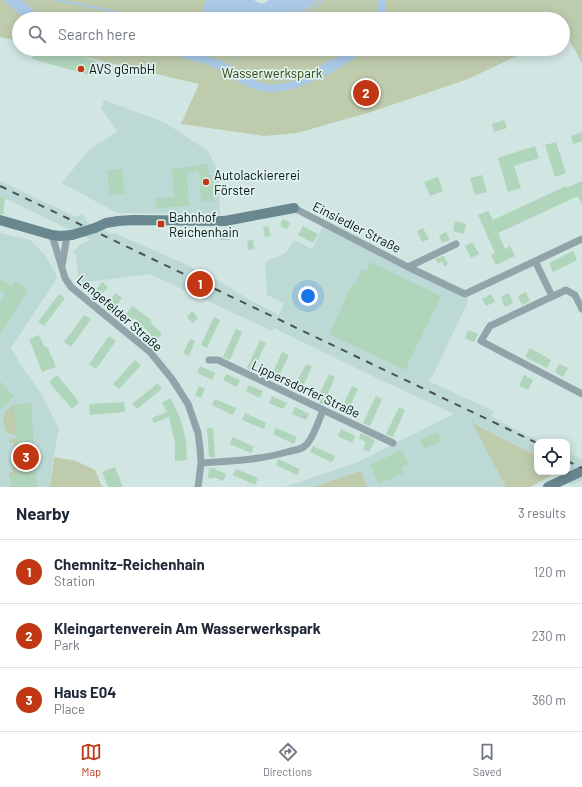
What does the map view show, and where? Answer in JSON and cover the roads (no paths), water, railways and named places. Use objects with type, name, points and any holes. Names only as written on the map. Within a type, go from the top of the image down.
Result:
[{"type":"main road","points":[[0,220],[52,235],[69,236],[112,222],[133,220],[225,221],[294,208]]},
{"type":"main road","points":[[548,487],[582,471]]},
{"type":"street","name":"Einsiedler Straße","points":[[294,208],[408,267],[465,294],[535,261]]},
{"type":"street","name":"Lengefelder Straße","points":[[52,235],[62,270],[70,287],[150,352],[172,379],[188,404],[198,433],[200,448],[201,463],[198,487]]},
{"type":"street","name":"Lengefelder Straße","points":[[62,266],[69,236]]},
{"type":"street","points":[[552,296],[535,261],[582,239]]},
{"type":"street","name":"Einsiedler Straße","points":[[408,267],[456,244]]},
{"type":"street","points":[[582,309],[575,295],[566,290],[490,326],[481,341],[582,394]]},
{"type":"street","name":"Lippersdorfer Straße","points":[[209,360],[218,360],[393,443]]},
{"type":"street","points":[[201,463],[245,460],[273,456],[301,449],[311,438],[324,410]]},
{"type":"water","points":[[4,0],[22,0],[35,12],[17,12]]},
{"type":"water","points":[[206,0],[254,0],[265,3],[269,0],[316,0],[308,8],[299,12],[203,11]]},
{"type":"water","points":[[377,0],[385,0],[385,12],[378,12]]},
{"type":"water","points":[[179,56],[208,56],[222,61],[256,81],[268,84],[281,84],[310,76],[323,64],[338,56],[357,56],[343,66],[314,81],[282,91],[267,92],[248,87],[207,64]]},
{"type":"waterway","points":[[56,0],[116,12]]},
{"type":"waterway","points":[[308,12],[323,0]]},
{"type":"railway","points":[[0,186],[534,442]]},
{"type":"railway","points":[[570,462],[582,468]]},
{"type":"place","name":"AVS gGmbH","points":[[81,69]]},
{"type":"place","name":"Kleingartenverein Am Wasserwerkspark","points":[[366,93]]},
{"type":"place","name":"Autolackiererei Förster","points":[[206,182]]},
{"type":"place","name":"Bahnhof Reichenhain","points":[[161,224]]},
{"type":"place","name":"Chemnitz-Reichenhain","points":[[200,284]]},
{"type":"place","name":"Haus E04","points":[[26,457]]},
{"type":"park label","name":"Wasserwerkspark","points":[[272,73]]}]
